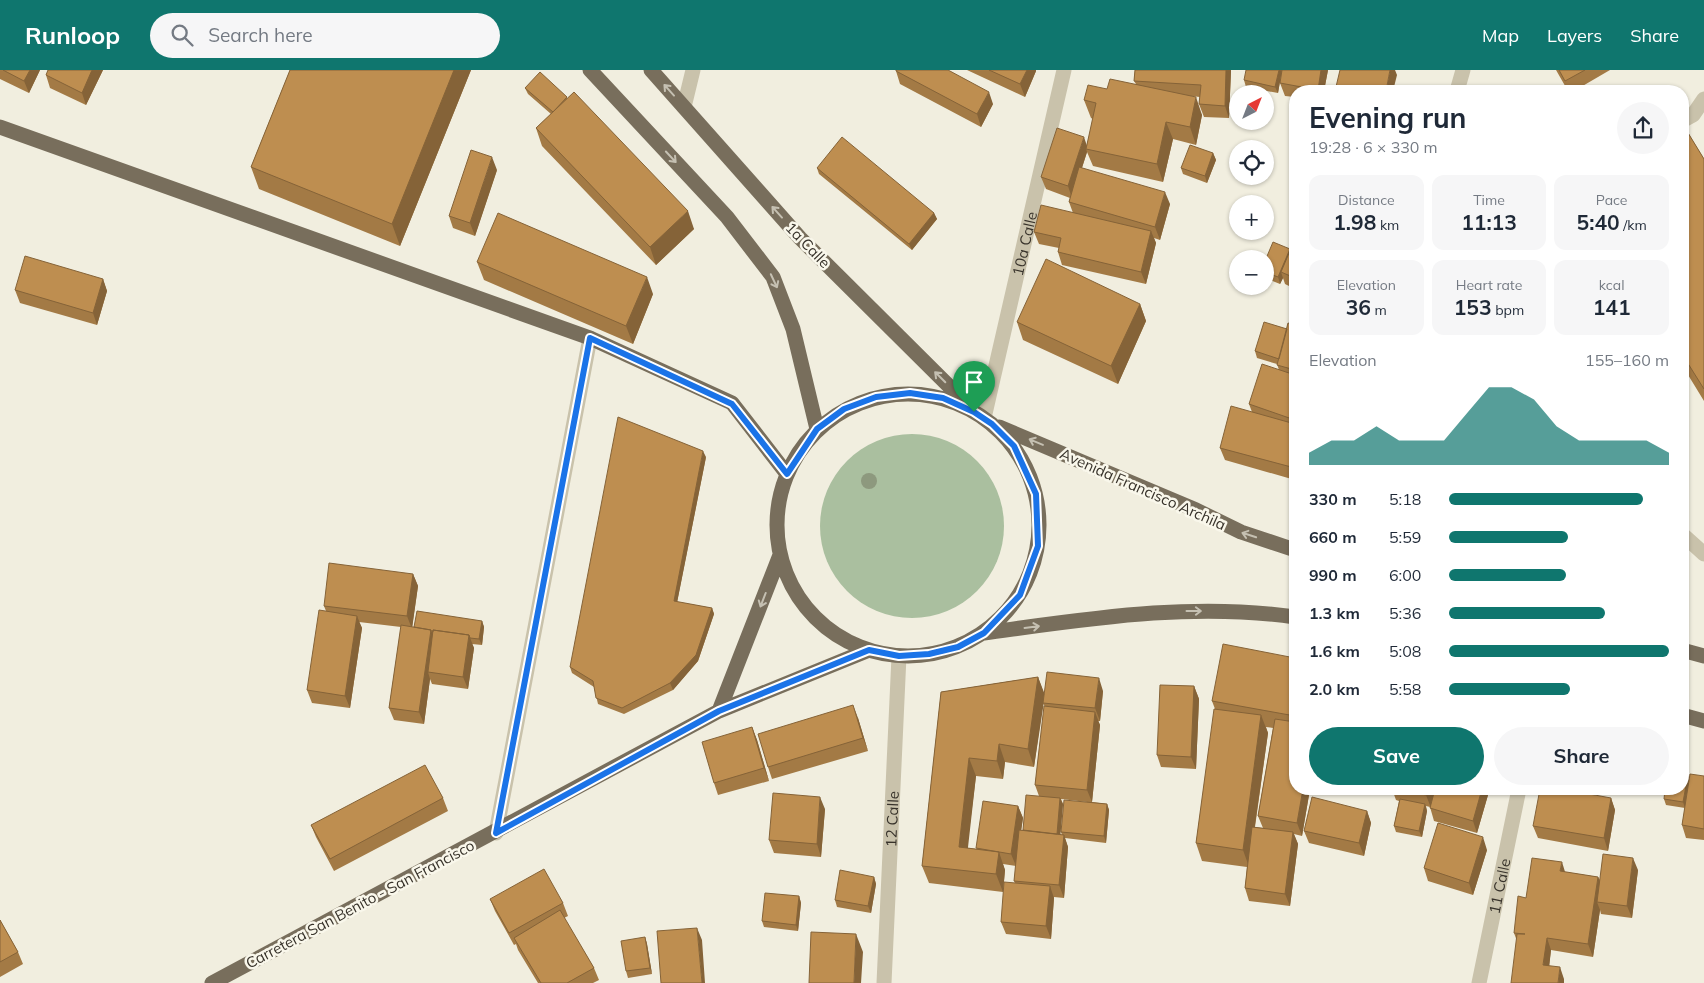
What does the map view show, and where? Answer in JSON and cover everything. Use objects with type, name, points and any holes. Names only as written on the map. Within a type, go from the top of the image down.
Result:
[{"type":"main road","points":[[590,70],[727,217],[773,277],[793,329],[817,429]]},
{"type":"main road","name":"1a Calle","points":[[651,70],[800,238],[1014,446],[1036,494],[1038,546],[1020,595],[984,633]]},
{"type":"main road","points":[[0,127],[590,338],[732,404],[787,474]]},
{"type":"main road","name":"Avenida Francisco Archila","points":[[780,555],[777,528],[779,500],[787,474],[817,429],[844,409],[876,397],[910,393],[943,398],[984,418],[1196,510],[1241,532],[1289,548]]},
{"type":"main road","points":[[780,555],[792,587],[812,614],[838,635],[869,650],[899,656],[929,654],[958,647],[984,633],[1161,611],[1222,610],[1289,616]]},
{"type":"main road","points":[[719,711],[780,555]]},
{"type":"main road","name":"Carretera San Benito - San Francisco","points":[[212,983],[496,833],[719,711],[869,650]]},
{"type":"main road","points":[[1689,652],[1704,656]]},
{"type":"main road","points":[[1689,717],[1704,721]]},
{"type":"street","points":[[684,108],[693,70]]},
{"type":"street","name":"10a Calle","points":[[984,418],[1064,70]]},
{"type":"street","points":[[1459,85],[1463,70]]},
{"type":"street","points":[[1689,117],[1693,115],[1704,99]]},
{"type":"street","points":[[496,833],[590,338]]},
{"type":"street","points":[[1689,540],[1704,554]]},
{"type":"street","name":"12 Calle","points":[[884,983],[899,656]]},
{"type":"street","name":"11 Calle","points":[[1479,983],[1518,795]]},
{"type":"green space","points":[[921,434],[930,435],[956,445],[971,455],[983,467],[993,482],[1000,499],[1003,508],[1003,544],[993,570],[983,585],[971,597],[956,607],[930,617],[903,618],[894,617],[868,607],[853,597],[841,585],[831,570],[821,544],[820,517],[821,508],[831,482],[841,467],[853,455],[868,445],[894,435]]},
{"type":"building","points":[[3,70],[30,70],[24,81]]},
{"type":"building","points":[[48,70],[92,70],[82,93],[46,75]]},
{"type":"building","points":[[290,70],[454,70],[392,224],[251,167]]},
{"type":"building","points":[[896,70],[948,70],[989,92],[977,114]]},
{"type":"building","points":[[989,70],[1027,70],[1020,84]]},
{"type":"building","points":[[1135,70],[1226,70],[1225,106],[1199,104],[1201,85],[1134,81]]},
{"type":"building","points":[[1246,70],[1279,70],[1275,87],[1274,85],[1244,80]]},
{"type":"building","points":[[1282,70],[1321,70],[1319,85],[1280,83]]},
{"type":"building","points":[[1340,70],[1390,70],[1387,85],[1336,85]]},
{"type":"building","points":[[1559,70],[1585,70],[1565,81]]},
{"type":"building","points":[[540,72],[567,97],[553,112],[525,88]]},
{"type":"building","points":[[1110,79],[1196,97],[1190,127],[1166,122],[1157,164],[1086,149],[1096,103],[1084,100],[1088,85],[1107,89]]},
{"type":"building","points":[[574,92],[688,211],[650,247],[536,128]]},
{"type":"building","points":[[1057,128],[1084,137],[1068,186],[1041,177]]},
{"type":"building","points":[[1689,134],[1704,159],[1704,389],[1689,365]]},
{"type":"building","points":[[842,137],[934,213],[909,244],[817,168]]},
{"type":"building","points":[[1190,145],[1213,153],[1205,176],[1181,168]]},
{"type":"building","points":[[471,150],[492,157],[470,223],[449,216]]},
{"type":"building","points":[[1079,167],[1165,192],[1155,227],[1069,202]]},
{"type":"building","points":[[1041,205],[1151,231],[1141,272],[1058,252],[1061,238],[1034,232]]},
{"type":"building","points":[[498,213],[647,277],[626,326],[477,262]]},
{"type":"building","points":[[1273,242],[1289,249],[1278,277],[1274,275],[1274,250],[1270,250]]},
{"type":"building","points":[[1289,253],[1289,275],[1281,272]]},
{"type":"building","points":[[25,256],[103,279],[93,313],[15,290]]},
{"type":"building","points":[[1046,259],[1140,304],[1111,366],[1017,322]]},
{"type":"building","points":[[1264,322],[1287,329],[1279,359],[1255,351]]},
{"type":"building","points":[[1288,323],[1289,368],[1277,365]]},
{"type":"building","points":[[1262,364],[1289,373],[1289,418],[1249,404]]},
{"type":"building","points":[[1231,406],[1289,422],[1289,466],[1220,448]]},
{"type":"building","points":[[618,417],[703,451],[674,601],[712,608],[696,655],[670,683],[622,708],[596,698],[593,681],[570,667]]},
{"type":"building","points":[[329,563],[413,574],[407,616],[324,606]]},
{"type":"building","points":[[319,610],[357,616],[345,696],[307,690]]},
{"type":"building","points":[[417,611],[482,621],[479,639],[470,638],[469,635],[433,630],[431,632],[431,630],[414,627]]},
{"type":"building","points":[[401,625],[431,630],[419,712],[389,708]]},
{"type":"building","points":[[433,630],[469,635],[463,677],[428,672]]},
{"type":"building","points":[[1223,644],[1289,657],[1289,715],[1212,701]]},
{"type":"building","points":[[1047,672],[1099,678],[1095,708],[1043,703]]},
{"type":"building","points":[[1038,677],[1028,749],[999,744],[997,761],[969,758],[959,847],[999,852],[996,874],[922,866],[941,692]]},
{"type":"building","points":[[1160,685],[1194,686],[1191,757],[1157,755]]},
{"type":"building","points":[[853,705],[863,738],[768,767],[758,734]]},
{"type":"building","points":[[1044,706],[1095,712],[1087,790],[1035,785]]},
{"type":"building","points":[[1214,709],[1261,715],[1243,850],[1196,843]]},
{"type":"building","points":[[1275,719],[1289,721],[1289,795],[1302,795],[1297,823],[1258,816]]},
{"type":"building","points":[[752,727],[764,768],[714,783],[702,742]]},
{"type":"building","points":[[425,765],[443,798],[330,859],[311,825]]},
{"type":"building","points":[[1690,774],[1704,776],[1704,829],[1682,825],[1687,795],[1689,795]]},
{"type":"building","points":[[773,793],[820,797],[817,844],[769,840]]},
{"type":"building","points":[[1026,795],[1060,798],[1057,834],[1023,830]]},
{"type":"building","points":[[1433,795],[1480,795],[1473,821],[1430,808]]},
{"type":"building","points":[[1539,795],[1595,795],[1611,798],[1604,838],[1533,826]]},
{"type":"building","points":[[1664,795],[1684,795],[1683,802],[1664,799]]},
{"type":"building","points":[[1312,797],[1367,811],[1359,843],[1304,831]]},
{"type":"building","points":[[1400,799],[1425,804],[1419,831],[1394,826]]},
{"type":"building","points":[[1064,800],[1107,804],[1104,836],[1061,832]]},
{"type":"building","points":[[983,801],[1018,806],[1011,854],[976,848]]},
{"type":"building","points":[[1438,823],[1483,837],[1469,883],[1424,868]]},
{"type":"building","points":[[1252,827],[1293,832],[1285,894],[1245,888]]},
{"type":"building","points":[[1019,830],[1064,835],[1059,885],[1014,881]]},
{"type":"building","points":[[1603,854],[1633,858],[1627,906],[1597,902]]},
{"type":"building","points":[[1532,858],[1562,862],[1560,871],[1598,877],[1588,944],[1547,938],[1543,965],[1560,967],[1558,983],[1511,983],[1517,934],[1525,934],[1514,933],[1518,896],[1526,898]]},
{"type":"building","points":[[544,869],[563,903],[509,933],[490,899]]},
{"type":"building","points":[[840,870],[874,877],[868,906],[835,900]]},
{"type":"building","points":[[1004,882],[1050,886],[1046,926],[1001,922]]},
{"type":"building","points":[[765,893],[799,896],[796,925],[762,921]]},
{"type":"building","points":[[560,910],[594,968],[567,983],[541,983],[514,938]]},
{"type":"building","points":[[0,920],[18,952],[0,962]]},
{"type":"building","points":[[697,928],[702,983],[661,983],[657,931]]},
{"type":"building","points":[[811,932],[856,934],[854,983],[809,983]]},
{"type":"building","points":[[645,937],[650,968],[626,971],[621,941]]},
{"type":"route","points":[[590,338],[732,404],[787,474],[817,429],[844,409],[876,397],[910,393],[943,398],[974,412],[992,424],[1014,446],[1036,494],[1038,546],[1020,595],[984,633],[958,647],[929,654],[899,656],[869,650],[719,711],[496,833],[590,338]]}]
